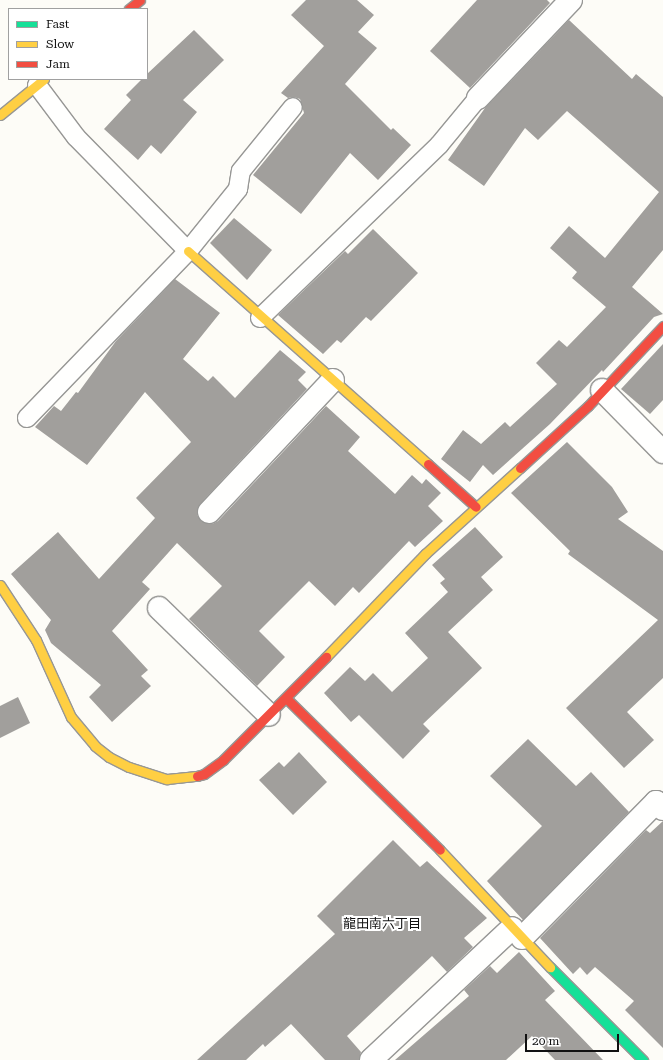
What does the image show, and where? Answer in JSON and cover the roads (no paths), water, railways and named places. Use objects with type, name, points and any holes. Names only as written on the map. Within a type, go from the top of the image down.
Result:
[{"type":"main road","points":[[131,8],[140,0]]},
{"type":"main road","points":[[0,115],[41,82]]},
{"type":"main road","points":[[188,251],[260,318],[333,380],[476,507]]},
{"type":"main road","points":[[0,585],[36,640],[71,717],[95,746],[115,760],[167,779],[185,779],[204,774],[223,760],[286,698],[425,554],[602,390],[663,326]]},
{"type":"main road","points":[[286,698],[418,826],[517,933],[643,1060]]},
{"type":"street","points":[[478,98],[571,0]]},
{"type":"street","points":[[209,512],[333,380]]},
{"type":"street","points":[[602,390],[663,452]]},
{"type":"street","points":[[159,608],[269,715]]},
{"type":"street","points":[[371,1060],[517,933],[656,802],[663,809]]},
{"type":"lane","points":[[41,82],[90,153],[188,251]]},
{"type":"lane","points":[[260,318],[439,145],[478,98]]},
{"type":"lane","points":[[27,418],[188,251],[238,189],[241,171],[293,107]]},
{"type":"district","name":"龍田南六丁目","points":[[382,924]]}]
